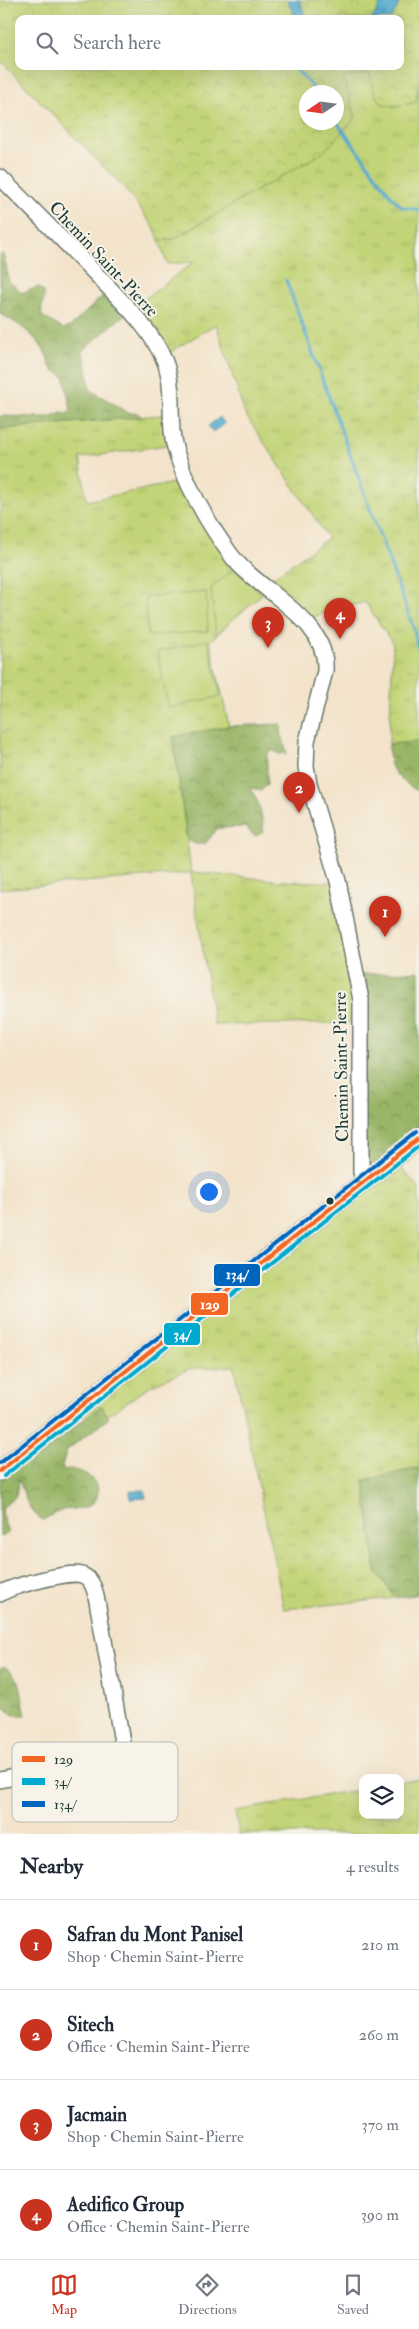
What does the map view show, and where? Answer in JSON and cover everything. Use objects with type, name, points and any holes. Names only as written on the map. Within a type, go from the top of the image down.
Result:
[{"type":"main road","points":[[0,1471],[419,1138]]},
{"type":"street","name":"Chemin Saint-Pierre","points":[[0,177],[122,301],[152,339],[167,370],[174,444],[188,480],[206,516],[232,557],[309,626],[322,649],[326,664],[307,742],[306,766],[309,784],[338,882],[361,1000],[361,1172],[364,1182]]},
{"type":"street","points":[[0,1594],[14,1586],[73,1574],[83,1575],[91,1581],[95,1591],[122,1742]]},
{"type":"green space","points":[[0,0],[419,0],[419,80],[416,102],[396,106],[382,103],[375,93],[370,73],[343,77],[356,118],[322,153],[173,239],[159,240],[155,229],[126,190],[0,60]]},
{"type":"green space","points":[[370,72],[378,99],[382,103],[396,106],[416,102],[419,80],[419,742],[389,744],[393,644],[365,602],[302,620],[263,592],[210,641],[229,726],[173,737],[191,872],[284,881],[334,882],[361,1023],[214,1025],[191,873],[0,889],[0,429],[172,414],[174,444],[80,458],[87,501],[188,480],[225,546],[266,582],[328,538],[245,414],[216,324],[162,357],[130,310],[194,262],[167,264],[159,240],[173,239],[322,153],[355,118],[342,77]]},
{"type":"green space","points":[[0,254],[4,255],[9,281],[22,293],[38,287],[44,292],[42,316],[63,329],[70,327],[110,289],[130,310],[82,351],[86,362],[90,389],[127,413],[138,413],[142,417],[0,429],[0,416],[49,417],[61,412],[68,413],[71,410],[64,376],[50,367],[46,354],[35,338],[18,324],[0,314]]},
{"type":"green space","points":[[234,569],[262,594],[216,635],[211,588]]},
{"type":"green space","points":[[206,592],[208,631],[148,636],[145,597]]},
{"type":"green space","points":[[208,640],[221,696],[169,708],[157,652]]},
{"type":"green space","points":[[282,724],[281,732],[287,753],[280,754],[271,750],[267,755],[267,785],[261,791],[250,787],[260,808],[263,832],[256,836],[246,827],[218,828],[205,844],[195,844],[187,839],[173,737],[229,726]]},
{"type":"green space","points":[[419,742],[419,792],[405,783],[395,773],[390,761],[389,744]]},
{"type":"green space","points":[[419,971],[419,1138],[364,1182],[358,975]]},
{"type":"green space","points":[[393,1159],[419,1188],[419,1468],[365,1480],[376,1572],[396,1598],[284,1609],[234,1366],[189,1369],[150,1386],[95,1424],[79,1408]]},
{"type":"green space","points":[[102,1406],[109,1418],[67,1450],[62,1465],[64,1471],[73,1470],[81,1472],[94,1481],[98,1493],[96,1500],[86,1507],[63,1510],[43,1520],[30,1507],[19,1480],[16,1496],[3,1507],[2,1514],[8,1533],[0,1537],[0,1479]]},
{"type":"green space","points":[[419,1468],[419,1594],[396,1598],[376,1572],[364,1480]]},
{"type":"green space","points":[[5,1666],[19,1681],[26,1715],[13,1715],[0,1703],[0,1669]]},
{"type":"green space","points":[[419,1779],[419,1834],[239,1834],[235,1811],[359,1790],[359,1819],[404,1819],[404,1781]]},
{"type":"water","points":[[287,0],[300,0],[305,15],[294,15]]},
{"type":"water","points":[[383,0],[400,0],[393,15],[374,15]]},
{"type":"water","points":[[220,417],[225,424],[213,432],[208,426]]},
{"type":"water","points":[[130,1490],[145,1490],[146,1498],[130,1499]]},
{"type":"waterway","points":[[297,70],[311,85]]},
{"type":"waterway","points":[[343,130],[392,197],[402,207],[419,210]]},
{"type":"waterway","points":[[286,280],[414,629],[419,654]]},
{"type":"transit line","name":"134/","points":[[0,1463],[415,1133]]},
{"type":"transit line","name":"129","points":[[0,1471],[419,1138]]},
{"type":"transit line","name":"34/","points":[[4,1476],[419,1146]]},
{"type":"place","name":"Aedifico Group","points":[[340,639]]},
{"type":"place","name":"Jacmain","points":[[268,648]]},
{"type":"place","name":"Sitech","points":[[299,813]]},
{"type":"place","name":"Safran du Mont Panisel","points":[[385,937]]}]
